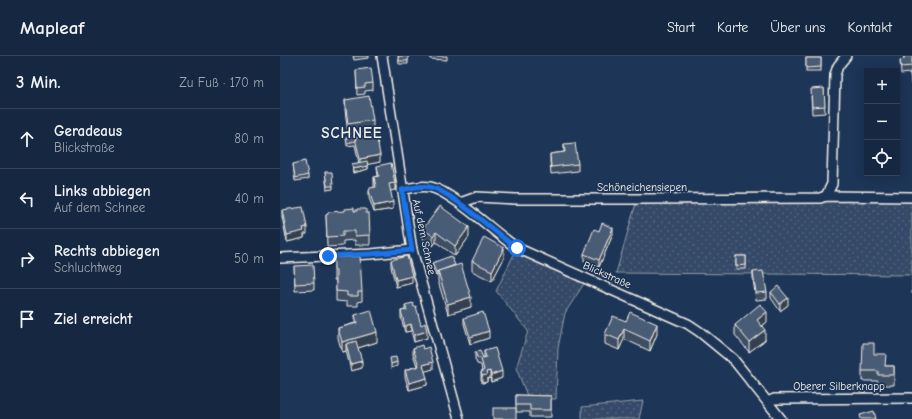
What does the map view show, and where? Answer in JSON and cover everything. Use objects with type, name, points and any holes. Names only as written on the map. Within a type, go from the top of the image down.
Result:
[{"type":"street","name":"Auf dem Schnee","points":[[382,56],[412,250],[459,419]]},
{"type":"street","points":[[826,196],[832,184],[835,76],[838,66],[846,56]]},
{"type":"street","name":"Blickstraße","points":[[402,190],[420,186],[438,189],[460,203],[498,235],[517,248],[688,324],[733,359],[781,419]]},
{"type":"street","name":"Schöneichensiepen","points":[[460,203],[476,198],[643,199],[826,196],[912,197]]},
{"type":"street","points":[[280,258],[371,254],[412,250]]},
{"type":"street","name":"Oberer Silberknapp","points":[[768,402],[774,399],[912,398]]},
{"type":"shaded area","points":[[912,201],[912,275],[616,273],[636,203]]},
{"type":"shaded area","points":[[517,248],[587,279],[565,313],[558,348],[556,399],[528,398],[516,368],[528,331],[496,291]]},
{"type":"shaded area","points":[[643,401],[639,419],[582,419],[582,407]]},
{"type":"building","points":[[398,56],[408,56],[408,61],[399,61]]},
{"type":"building","points":[[904,56],[912,56],[912,66],[901,67],[900,60],[904,59]]},
{"type":"building","points":[[806,58],[821,58],[821,67],[806,68]]},
{"type":"building","points":[[371,68],[373,83],[365,84],[365,87],[357,88],[356,70]]},
{"type":"building","points":[[912,70],[912,81],[911,81],[910,71]]},
{"type":"building","points":[[824,88],[825,106],[812,107],[811,89]]},
{"type":"building","points":[[369,96],[373,120],[348,124],[345,100]]},
{"type":"building","points":[[376,134],[380,155],[360,159],[355,138]]},
{"type":"building","points":[[362,135],[355,138],[355,141],[347,143],[346,138]]},
{"type":"building","points":[[575,143],[578,164],[551,167],[550,154],[565,152],[564,144]]},
{"type":"building","points":[[305,161],[308,175],[295,178],[293,164]]},
{"type":"building","points":[[367,161],[368,166],[353,169],[352,164]]},
{"type":"building","points":[[391,163],[395,183],[389,184],[393,202],[374,206],[369,191],[370,188],[376,187],[374,177],[379,176],[377,166]]},
{"type":"building","points":[[325,172],[332,172],[333,186],[327,186]]},
{"type":"building","points":[[440,206],[469,227],[455,246],[436,232],[433,236],[423,229]]},
{"type":"building","points":[[303,207],[307,227],[303,228],[304,231],[287,235],[282,210]]},
{"type":"building","points":[[354,208],[354,211],[357,211],[357,209],[366,209],[366,213],[369,213],[370,235],[355,236],[355,231],[343,231],[343,236],[327,237],[326,215],[328,212],[345,211],[345,209]]},
{"type":"building","points":[[602,223],[613,228],[599,260],[584,254],[594,229],[599,231]]},
{"type":"building","points":[[484,237],[504,248],[492,271],[472,261]]},
{"type":"building","points":[[360,256],[362,292],[358,292],[358,296],[347,296],[347,292],[336,291],[336,270],[334,270],[334,257]]},
{"type":"building","points":[[407,256],[412,276],[396,280],[391,260]]},
{"type":"building","points":[[451,256],[455,265],[436,272],[432,263]]},
{"type":"building","points":[[736,256],[746,256],[746,265],[736,266]]},
{"type":"building","points":[[461,264],[471,297],[448,304],[438,271]]},
{"type":"building","points":[[313,265],[314,283],[295,284],[294,266]]},
{"type":"building","points":[[763,271],[767,292],[756,293],[753,272]]},
{"type":"building","points":[[778,286],[788,298],[780,304],[771,292]]},
{"type":"building","points":[[413,303],[414,307],[416,306],[421,325],[425,323],[427,331],[414,335],[411,324],[405,326],[401,311],[407,310],[405,305]]},
{"type":"building","points":[[760,304],[767,312],[757,320],[765,330],[749,342],[735,325]]},
{"type":"building","points":[[371,310],[377,332],[342,342],[338,328],[357,323],[355,315]]},
{"type":"building","points":[[483,312],[489,331],[470,337],[464,318]]},
{"type":"building","points":[[630,312],[657,324],[650,341],[624,329],[619,340],[605,334],[613,316],[626,321]]},
{"type":"building","points":[[356,341],[362,361],[351,364],[346,344]]},
{"type":"building","points":[[863,343],[874,343],[874,354],[886,354],[885,366],[894,366],[894,375],[878,375],[878,371],[862,371]]},
{"type":"building","points":[[422,345],[423,349],[429,347],[433,362],[423,365],[427,378],[409,383],[405,370],[419,366],[413,348]]},
{"type":"building","points":[[495,348],[502,371],[491,375],[490,371],[486,372],[487,375],[482,376],[481,372],[484,370],[481,359],[477,357],[475,352],[480,351],[483,358],[486,357],[484,351]]},
{"type":"building","points":[[396,357],[397,362],[391,364],[390,358]]},
{"type":"building","points":[[516,395],[551,396],[551,410],[530,410],[530,405],[516,405]]},
{"type":"building","points":[[493,408],[516,408],[516,419],[493,419]]},
{"type":"building","points":[[874,411],[876,419],[861,419],[860,415]]},
{"type":"district","name":"SCHNEE","points":[[352,133]]},
{"type":"route","points":[[328,256],[412,250],[402,190],[420,186],[438,189],[460,203],[498,235],[517,248]]}]
